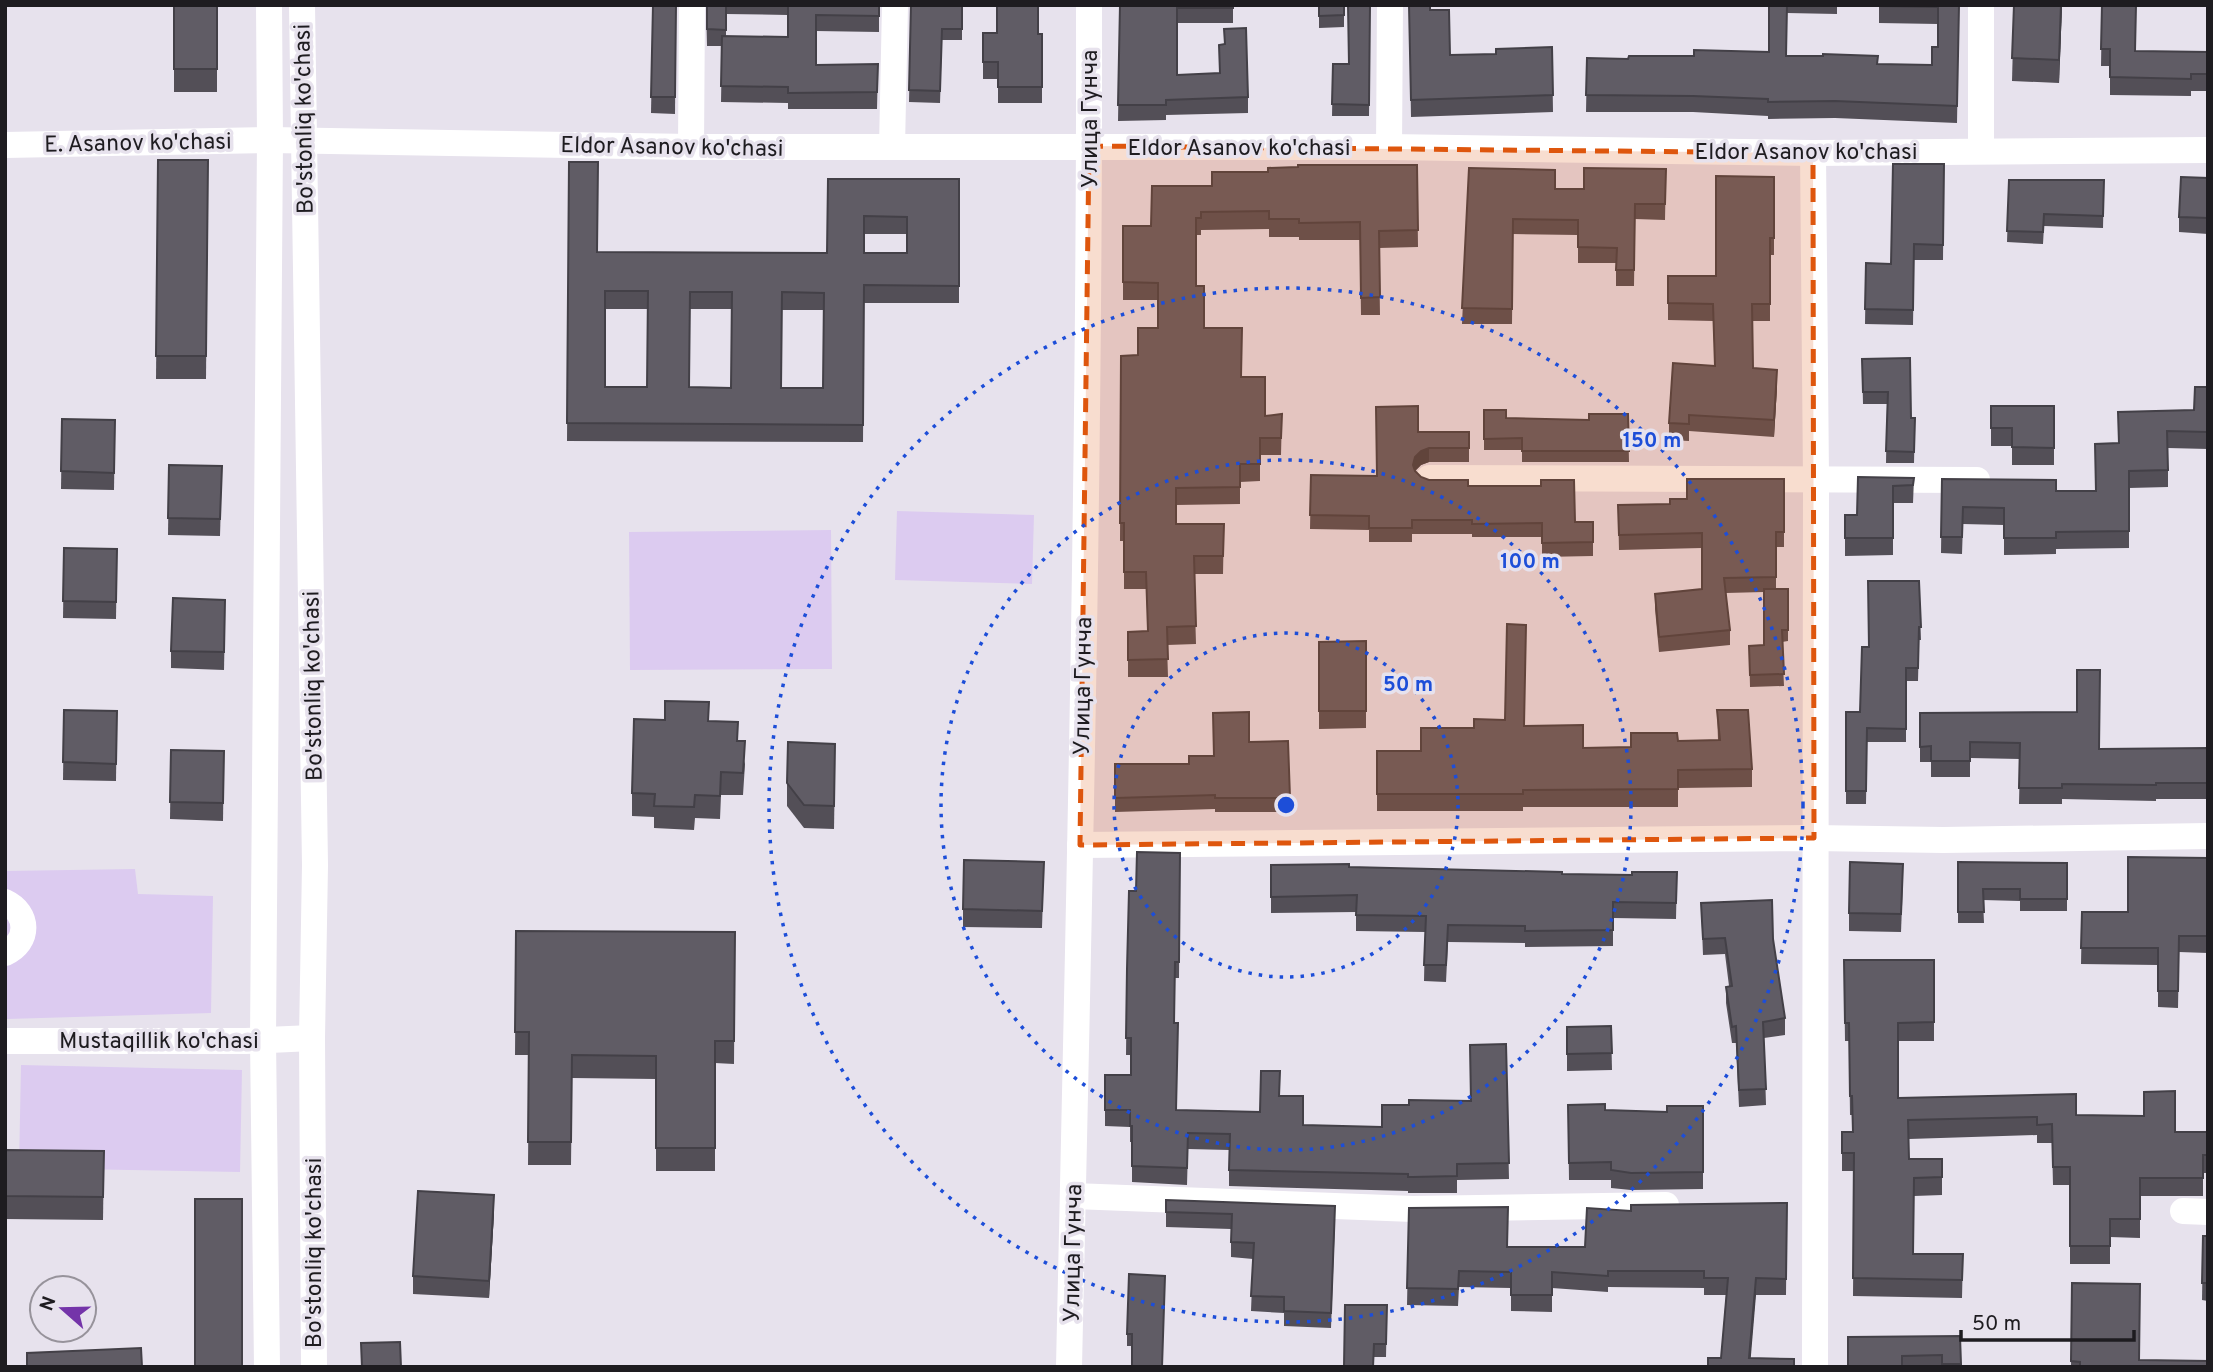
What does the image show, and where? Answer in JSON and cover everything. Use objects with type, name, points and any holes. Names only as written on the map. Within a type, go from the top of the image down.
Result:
[{"type":"street","name":"Bo'stonliq ko'chasi","points":[[267,1367],[262,1040],[269,5]]},
{"type":"street","name":"Bo'stonliq ko'chasi","points":[[302,5],[314,865],[314,1367]]},
{"type":"street","points":[[691,147],[692,5]]},
{"type":"street","points":[[892,147],[895,5]]},
{"type":"street","name":"Улица Гунча","points":[[1069,1367],[1080,845],[1089,5]]},
{"type":"street","points":[[1389,148],[1390,5]]},
{"type":"street","points":[[1981,5],[1981,151]]},
{"type":"street","name":"Eldor Asanov ko'chasi","points":[[270,140],[691,147],[1089,146],[1813,153],[2208,150]]},
{"type":"street","name":"E. Asanov ko'chasi","points":[[5,145],[270,140]]},
{"type":"street","points":[[1813,153],[1815,1367]]},
{"type":"street","points":[[1429,478],[2003,481]]},
{"type":"street","points":[[1080,845],[2208,836]]},
{"type":"street","points":[[5,902],[19,911],[24,927],[19,944],[5,953]]},
{"type":"street","name":"Mustaqillik ko'chasi","points":[[5,1041],[312,1038]]},
{"type":"street","points":[[1073,1196],[1413,1209],[1690,1205]]},
{"type":"street","points":[[1787,1204],[1814,1203]]},
{"type":"highlighted area","points":[[1089,146],[1813,153],[1814,838],[1080,845]]},
{"type":"shaded area","points":[[897,511],[1034,515],[1032,584],[895,580]]},
{"type":"shaded area","points":[[831,530],[832,669],[630,670],[629,532]]},
{"type":"shaded area","points":[[135,869],[138,894],[213,896],[211,1013],[7,1019],[5,871]]},
{"type":"shaded area","points":[[21,1065],[242,1070],[240,1172],[19,1168]]},
{"type":"building","points":[[174,5],[217,5],[217,69],[174,69]]},
{"type":"building","points":[[653,5],[676,5],[675,97],[651,97]]},
{"type":"building","points":[[707,5],[726,5],[726,30],[707,29]]},
{"type":"building","points":[[788,5],[879,5],[879,16],[816,15],[816,65],[878,64],[877,92],[788,93],[788,87],[721,86],[722,36],[788,37]]},
{"type":"building","points":[[911,5],[962,5],[962,29],[942,29],[940,91],[909,90]]},
{"type":"building","points":[[997,5],[1038,5],[1038,34],[1042,34],[1042,87],[998,87],[998,62],[983,62],[983,33],[997,33]]},
{"type":"building","points":[[1120,5],[1233,5],[1233,8],[1177,8],[1177,75],[1220,73],[1219,45],[1225,44],[1224,29],[1246,28],[1248,97],[1166,100],[1166,105],[1118,105]]},
{"type":"building","points":[[1319,5],[1344,5],[1344,15],[1319,16]]},
{"type":"building","points":[[1348,5],[1370,5],[1369,105],[1332,104],[1333,64],[1349,64]]},
{"type":"building","points":[[1409,5],[1430,5],[1430,10],[1449,10],[1450,55],[1496,54],[1496,49],[1552,47],[1553,95],[1411,100]]},
{"type":"building","points":[[1769,5],[1787,5],[1786,56],[1878,56],[1877,64],[1932,65],[1932,47],[1938,47],[1938,7],[1879,5],[1959,5],[1957,106],[1835,101],[1768,102],[1768,99],[1693,96],[1586,95],[1587,58],[1694,56],[1694,50],[1769,52]]},
{"type":"building","points":[[2014,5],[2061,5],[2059,60],[2012,58]]},
{"type":"building","points":[[2102,5],[2136,5],[2135,51],[2208,52],[2208,74],[2191,74],[2191,79],[2110,77],[2110,49],[2101,49]]},
{"type":"building","points":[[158,160],[208,160],[206,356],[156,356]]},
{"type":"building","points":[[569,162],[598,162],[597,252],[827,253],[828,179],[959,179],[959,286],[864,285],[863,425],[567,423]],"holes":[[[864,216],[907,217],[907,253],[864,253]],[[605,291],[648,291],[647,387],[605,387]],[[690,292],[732,292],[731,388],[689,387]],[[782,292],[824,293],[823,388],[781,388]]]},
{"type":"building","points":[[1893,164],[1944,164],[1943,245],[1914,244],[1913,310],[1865,309],[1866,263],[1891,264]]},
{"type":"building","points":[[1298,165],[1417,165],[1418,230],[1379,231],[1380,297],[1361,298],[1360,222],[1299,223],[1299,219],[1269,219],[1269,211],[1201,212],[1201,218],[1196,218],[1196,286],[1204,286],[1204,328],[1242,328],[1241,377],[1265,377],[1265,416],[1282,414],[1281,438],[1260,438],[1260,464],[1240,464],[1240,487],[1176,488],[1176,524],[1224,524],[1223,556],[1194,556],[1196,626],[1167,627],[1168,659],[1128,660],[1128,632],[1148,631],[1146,572],[1124,572],[1124,523],[1120,523],[1121,356],[1138,355],[1138,328],[1158,328],[1158,283],[1123,282],[1123,226],[1151,226],[1152,186],[1212,186],[1212,172],[1268,172],[1268,168]]},
{"type":"building","points":[[1469,168],[1555,170],[1555,189],[1584,189],[1584,168],[1666,169],[1665,204],[1635,204],[1634,270],[1616,270],[1617,248],[1578,247],[1578,220],[1513,219],[1512,309],[1462,308]]},
{"type":"building","points":[[1716,176],[1774,177],[1770,304],[1752,304],[1753,368],[1777,370],[1774,420],[1689,415],[1689,424],[1669,423],[1673,363],[1715,366],[1713,304],[1668,303],[1668,276],[1716,276]]},
{"type":"building","points":[[2181,177],[2208,178],[2208,218],[2179,217]]},
{"type":"building","points":[[2009,180],[2104,180],[2103,216],[2044,214],[2043,232],[2007,231]]},
{"type":"building","points":[[1910,358],[1911,418],[1915,418],[1914,452],[1886,451],[1888,392],[1863,392],[1862,359]]},
{"type":"building","points":[[2195,387],[2208,387],[2208,432],[2167,431],[2168,470],[2129,471],[2129,531],[2056,532],[2056,538],[2004,538],[2004,508],[1963,507],[1962,537],[1941,537],[1942,479],[2056,480],[2056,491],[2096,491],[2095,444],[2119,443],[2118,412],[2194,410]]},
{"type":"building","points":[[1418,406],[1418,432],[1469,432],[1469,448],[1429,448],[1421,451],[1415,457],[1413,465],[1421,477],[1429,480],[1468,480],[1468,486],[1541,486],[1541,480],[1574,480],[1575,522],[1593,522],[1593,542],[1542,543],[1542,523],[1472,524],[1472,520],[1412,520],[1412,528],[1369,528],[1369,516],[1310,515],[1311,475],[1377,476],[1376,407]]},
{"type":"building","points":[[1991,406],[2054,406],[2054,448],[2012,447],[2012,428],[1991,428]]},
{"type":"building","points":[[1484,410],[1506,410],[1506,418],[1589,420],[1589,414],[1628,414],[1629,451],[1522,451],[1522,438],[1484,439]]},
{"type":"building","points":[[62,419],[115,420],[114,473],[61,471]]},
{"type":"building","points":[[169,465],[222,466],[220,519],[168,518]]},
{"type":"building","points":[[1858,477],[1914,478],[1913,485],[1893,486],[1893,538],[1845,538],[1845,515],[1857,515]]},
{"type":"building","points":[[1687,479],[1784,479],[1784,532],[1776,532],[1776,577],[1724,578],[1730,630],[1659,637],[1655,594],[1702,589],[1702,533],[1619,535],[1618,505],[1670,504],[1670,499],[1687,499]]},
{"type":"building","points":[[64,548],[117,549],[116,602],[63,601]]},
{"type":"building","points":[[1868,581],[1919,581],[1921,627],[1918,668],[1906,668],[1906,729],[1867,728],[1866,791],[1846,791],[1846,712],[1860,712],[1862,647],[1869,647]]},
{"type":"building","points":[[1764,589],[1788,589],[1788,630],[1782,630],[1784,674],[1750,675],[1749,646],[1764,645]]},
{"type":"building","points":[[173,598],[225,600],[224,652],[171,651]]},
{"type":"building","points":[[1507,624],[1526,625],[1524,726],[1583,725],[1583,748],[1631,747],[1631,733],[1677,733],[1678,741],[1720,740],[1717,710],[1748,710],[1752,769],[1678,770],[1678,789],[1523,790],[1523,794],[1377,794],[1377,751],[1421,751],[1421,728],[1474,728],[1474,719],[1505,720]]},
{"type":"building","points":[[1366,641],[1366,711],[1319,711],[1319,642]]},
{"type":"building","points":[[2077,670],[2100,670],[2099,749],[2208,748],[2208,783],[2062,784],[2062,788],[2019,788],[2020,743],[1970,742],[1970,761],[1931,761],[1931,746],[1920,747],[1920,713],[2077,712]]},
{"type":"building","points":[[665,701],[709,702],[708,721],[738,722],[737,741],[745,741],[743,773],[721,772],[720,796],[695,795],[694,807],[654,806],[655,794],[632,793],[634,719],[665,720]]},
{"type":"building","points":[[64,710],[117,711],[116,764],[63,762]]},
{"type":"building","points":[[1249,712],[1249,742],[1288,741],[1290,798],[1215,798],[1215,795],[1115,798],[1115,764],[1189,764],[1189,756],[1214,756],[1213,713]]},
{"type":"building","points":[[788,742],[835,744],[834,806],[804,805],[787,783]]},
{"type":"building","points":[[171,750],[224,751],[223,803],[170,802]]},
{"type":"building","points":[[1137,852],[1180,853],[1179,962],[1175,962],[1174,1023],[1178,1023],[1176,1110],[1260,1112],[1261,1071],[1280,1071],[1279,1096],[1303,1096],[1303,1125],[1382,1127],[1382,1105],[1409,1105],[1409,1100],[1471,1101],[1470,1045],[1506,1044],[1509,1163],[1457,1164],[1457,1176],[1408,1177],[1408,1174],[1229,1170],[1230,1134],[1188,1133],[1187,1168],[1132,1166],[1130,1110],[1105,1110],[1105,1075],[1131,1075],[1131,1038],[1126,1038],[1129,891],[1136,891]]},
{"type":"building","points":[[2128,857],[2208,858],[2208,936],[2179,936],[2178,991],[2158,991],[2158,948],[2081,948],[2082,912],[2128,912]]},
{"type":"building","points":[[964,860],[1044,862],[1042,911],[963,909]]},
{"type":"building","points":[[1850,862],[1903,864],[1901,914],[1849,913]]},
{"type":"building","points":[[1958,862],[2067,863],[2067,899],[2020,899],[2020,889],[1983,889],[1984,912],[1958,912]]},
{"type":"building","points":[[1349,864],[1349,867],[1562,874],[1632,875],[1632,872],[1677,872],[1676,903],[1613,902],[1613,930],[1525,931],[1525,926],[1448,925],[1446,965],[1424,965],[1426,916],[1356,915],[1357,895],[1271,897],[1271,865]]},
{"type":"building","points":[[1772,900],[1773,939],[1785,1018],[1763,1022],[1766,1089],[1739,1090],[1736,1026],[1732,1027],[1726,987],[1732,986],[1725,938],[1703,939],[1701,903]]},
{"type":"building","points":[[516,931],[735,932],[734,1041],[715,1041],[715,1148],[656,1148],[656,1056],[572,1055],[571,1142],[528,1142],[529,1032],[515,1032]]},
{"type":"building","points":[[1844,960],[1934,960],[1934,1022],[1898,1023],[1898,1098],[2076,1094],[2076,1115],[2144,1116],[2144,1092],[2175,1091],[2175,1132],[2208,1132],[2208,1155],[2203,1155],[2203,1178],[2140,1178],[2140,1219],[2110,1219],[2110,1246],[2070,1246],[2070,1167],[2053,1167],[2052,1124],[2037,1125],[2037,1117],[1908,1120],[1909,1159],[1942,1159],[1942,1177],[1914,1178],[1913,1254],[1963,1254],[1962,1280],[1853,1278],[1854,1153],[1842,1153],[1842,1132],[1853,1132],[1849,1023],[1845,1023]]},
{"type":"building","points":[[1611,1026],[1612,1053],[1567,1054],[1567,1027]]},
{"type":"building","points":[[1605,1104],[1605,1110],[1667,1112],[1667,1106],[1703,1106],[1703,1172],[1631,1173],[1611,1170],[1611,1162],[1569,1163],[1568,1105]]},
{"type":"building","points":[[5,1150],[104,1151],[103,1197],[5,1196]]},
{"type":"building","points":[[418,1191],[494,1195],[489,1281],[413,1276]]},
{"type":"building","points":[[195,1199],[242,1199],[242,1367],[195,1367]]},
{"type":"building","points":[[1166,1200],[1335,1206],[1331,1313],[1284,1311],[1284,1297],[1251,1296],[1254,1243],[1231,1242],[1232,1214],[1166,1212]]},
{"type":"building","points":[[1787,1203],[1786,1279],[1756,1278],[1749,1358],[1794,1359],[1794,1367],[1708,1367],[1708,1358],[1721,1358],[1728,1278],[1704,1278],[1704,1271],[1608,1271],[1608,1276],[1552,1272],[1552,1295],[1511,1295],[1511,1272],[1459,1271],[1458,1289],[1407,1288],[1409,1208],[1508,1207],[1507,1247],[1585,1247],[1587,1208],[1631,1211],[1631,1205]]},
{"type":"building","points":[[2203,1236],[2208,1236],[2208,1283],[2202,1283]]},
{"type":"building","points":[[1129,1274],[1165,1276],[1162,1367],[1132,1367],[1132,1334],[1127,1334]]},
{"type":"building","points":[[2072,1283],[2140,1284],[2139,1360],[2208,1361],[2208,1367],[2080,1367],[2080,1362],[2071,1361]]},
{"type":"building","points":[[1345,1305],[1387,1305],[1386,1344],[1374,1344],[1373,1367],[1344,1367]]},
{"type":"building","points":[[1960,1336],[1961,1364],[1942,1364],[1942,1355],[1902,1356],[1902,1367],[1848,1367],[1848,1337]]},
{"type":"building","points":[[400,1342],[401,1367],[362,1367],[361,1343]]},
{"type":"building","points":[[141,1348],[142,1367],[27,1367],[27,1353]]}]
